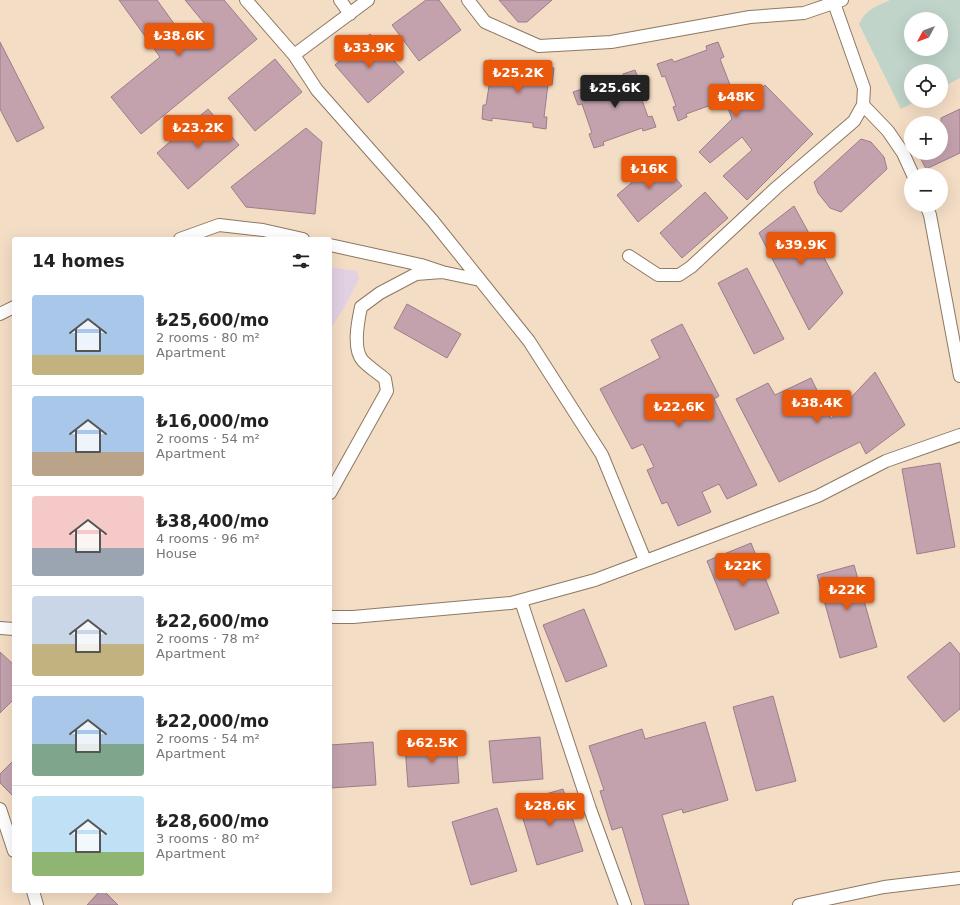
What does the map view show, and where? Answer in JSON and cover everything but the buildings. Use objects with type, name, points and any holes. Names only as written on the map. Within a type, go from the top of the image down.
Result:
[{"type":"street","points":[[246,0],[294,55],[318,90],[432,220],[529,341],[602,455],[645,560]]},
{"type":"street","points":[[340,0],[350,14]]},
{"type":"street","points":[[294,55],[368,0]]},
{"type":"street","points":[[468,0],[484,22],[539,46],[611,42],[750,17],[804,14],[838,1],[864,88],[863,104],[854,120],[776,188],[691,267],[679,275],[658,275],[629,256]]},
{"type":"street","points":[[863,104],[888,131],[904,153],[910,168]]},
{"type":"street","points":[[929,212],[960,376]]},
{"type":"street","points":[[186,237],[219,225],[263,230],[294,237]]},
{"type":"street","points":[[332,245],[480,280]]},
{"type":"street","points":[[332,489],[387,390],[385,379],[362,360],[357,347],[357,326],[361,307],[380,293],[416,274],[442,272]]},
{"type":"street","points":[[0,314],[12,308]]},
{"type":"street","points":[[332,617],[503,604],[521,601],[595,580],[818,496],[886,461],[960,435]]},
{"type":"street","points":[[521,601],[590,809],[625,905]]},
{"type":"street","points":[[0,628],[12,629]]},
{"type":"street","points":[[0,809],[12,845]]},
{"type":"street","points":[[799,905],[884,887],[960,878]]},
{"type":"street","points":[[34,893],[37,905]]},
{"type":"shaded area","points":[[332,267],[357,271],[359,279],[344,308],[332,326]]},
{"type":"green space","points":[[890,0],[960,0],[960,78],[948,84],[948,64],[904,64],[904,107],[901,109],[859,24],[868,12]]}]
